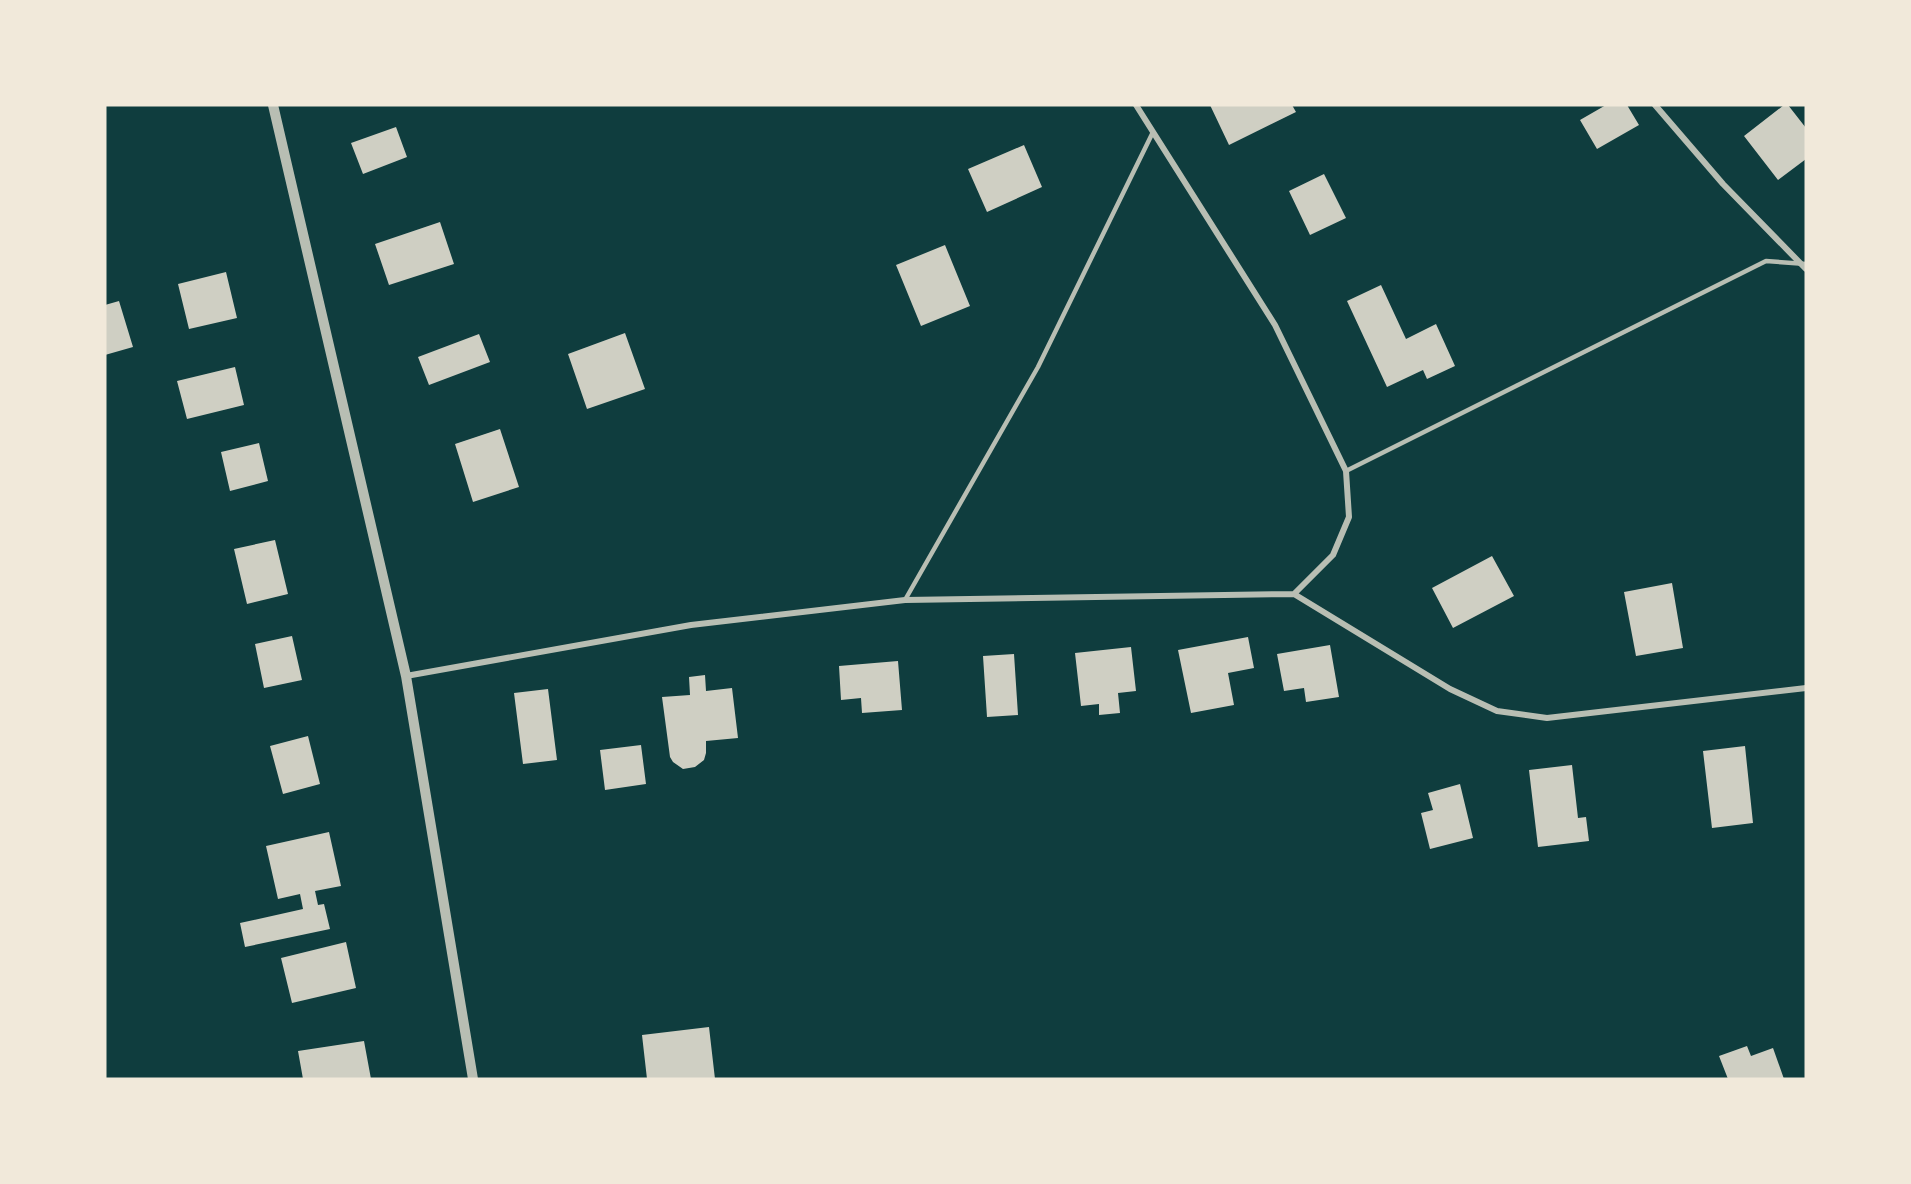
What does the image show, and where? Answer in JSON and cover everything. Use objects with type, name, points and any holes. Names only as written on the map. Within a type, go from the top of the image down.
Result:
[{"type":"street","points":[[273,105],[406,676],[473,1079]]},
{"type":"street","points":[[1136,105],[1275,325],[1346,471],[1350,517],[1333,555],[1294,594]]},
{"type":"street","points":[[1655,105],[1723,184],[1805,265]]},
{"type":"street","points":[[406,676],[691,625],[905,600],[1294,594],[1450,688],[1497,711],[1547,718],[1806,688]]},
{"type":"lane","points":[[905,600],[1038,367],[1153,132]]},
{"type":"lane","points":[[1346,471],[1766,261],[1805,265]]},
{"type":"building","points":[[1210,105],[1292,105],[1296,112],[1229,145]]},
{"type":"building","points":[[1606,105],[1627,105],[1639,125],[1597,149],[1580,120]]},
{"type":"building","points":[[1784,105],[1788,105],[1806,128],[1806,159],[1778,180],[1744,136]]},
{"type":"building","points":[[396,127],[407,157],[363,174],[351,143]]},
{"type":"building","points":[[1024,145],[1042,187],[987,212],[968,169]]},
{"type":"building","points":[[1324,174],[1346,218],[1310,235],[1289,191]]},
{"type":"building","points":[[440,222],[454,264],[389,285],[375,244]]},
{"type":"building","points":[[945,245],[970,306],[921,326],[896,265]]},
{"type":"building","points":[[226,272],[237,318],[189,329],[178,284]]},
{"type":"building","points":[[1381,285],[1406,339],[1436,324],[1455,366],[1427,379],[1423,370],[1387,387],[1347,301]]},
{"type":"building","points":[[119,301],[133,347],[105,355],[105,305]]},
{"type":"building","points":[[625,333],[645,389],[587,409],[568,354]]},
{"type":"building","points":[[479,334],[490,362],[429,385],[418,357]]},
{"type":"building","points":[[235,367],[244,405],[187,419],[177,381]]},
{"type":"building","points":[[500,429],[519,487],[473,502],[455,444]]},
{"type":"building","points":[[259,443],[268,481],[230,491],[221,452]]},
{"type":"building","points":[[275,540],[288,594],[247,604],[234,549]]},
{"type":"building","points":[[1492,556],[1514,596],[1453,628],[1432,588]]},
{"type":"building","points":[[1672,583],[1683,648],[1636,656],[1624,592]]},
{"type":"building","points":[[292,636],[302,680],[264,688],[255,644]]},
{"type":"building","points":[[1248,637],[1254,668],[1228,673],[1234,705],[1191,713],[1178,650]]},
{"type":"building","points":[[1330,645],[1339,697],[1306,702],[1304,688],[1284,691],[1277,654]]},
{"type":"building","points":[[1131,647],[1136,691],[1118,693],[1120,713],[1099,715],[1099,704],[1081,706],[1075,653]]},
{"type":"building","points":[[1014,654],[1018,715],[987,717],[983,656]]},
{"type":"building","points":[[898,661],[902,710],[862,713],[861,698],[841,700],[839,666]]},
{"type":"building","points":[[705,675],[706,691],[732,688],[738,738],[706,741],[704,760],[695,767],[683,769],[670,757],[662,697],[690,695],[689,677]]},
{"type":"building","points":[[548,689],[557,760],[523,764],[514,693]]},
{"type":"building","points":[[308,736],[320,784],[283,794],[270,746]]},
{"type":"building","points":[[641,745],[646,784],[605,790],[600,750]]},
{"type":"building","points":[[1745,746],[1753,823],[1712,828],[1703,751]]},
{"type":"building","points":[[1572,765],[1578,818],[1586,817],[1589,841],[1538,847],[1529,770]]},
{"type":"building","points":[[1460,784],[1473,838],[1430,849],[1421,813],[1433,810],[1428,793]]},
{"type":"building","points":[[329,832],[341,886],[315,891],[318,905],[324,904],[330,929],[245,947],[240,923],[303,909],[300,894],[278,899],[266,846]]},
{"type":"building","points":[[346,942],[356,988],[292,1003],[281,958]]},
{"type":"building","points":[[709,1027],[715,1079],[647,1079],[642,1035]]},
{"type":"building","points":[[364,1041],[371,1079],[303,1079],[298,1051]]},
{"type":"building","points":[[1747,1046],[1751,1056],[1773,1048],[1784,1079],[1728,1079],[1719,1056]]}]
